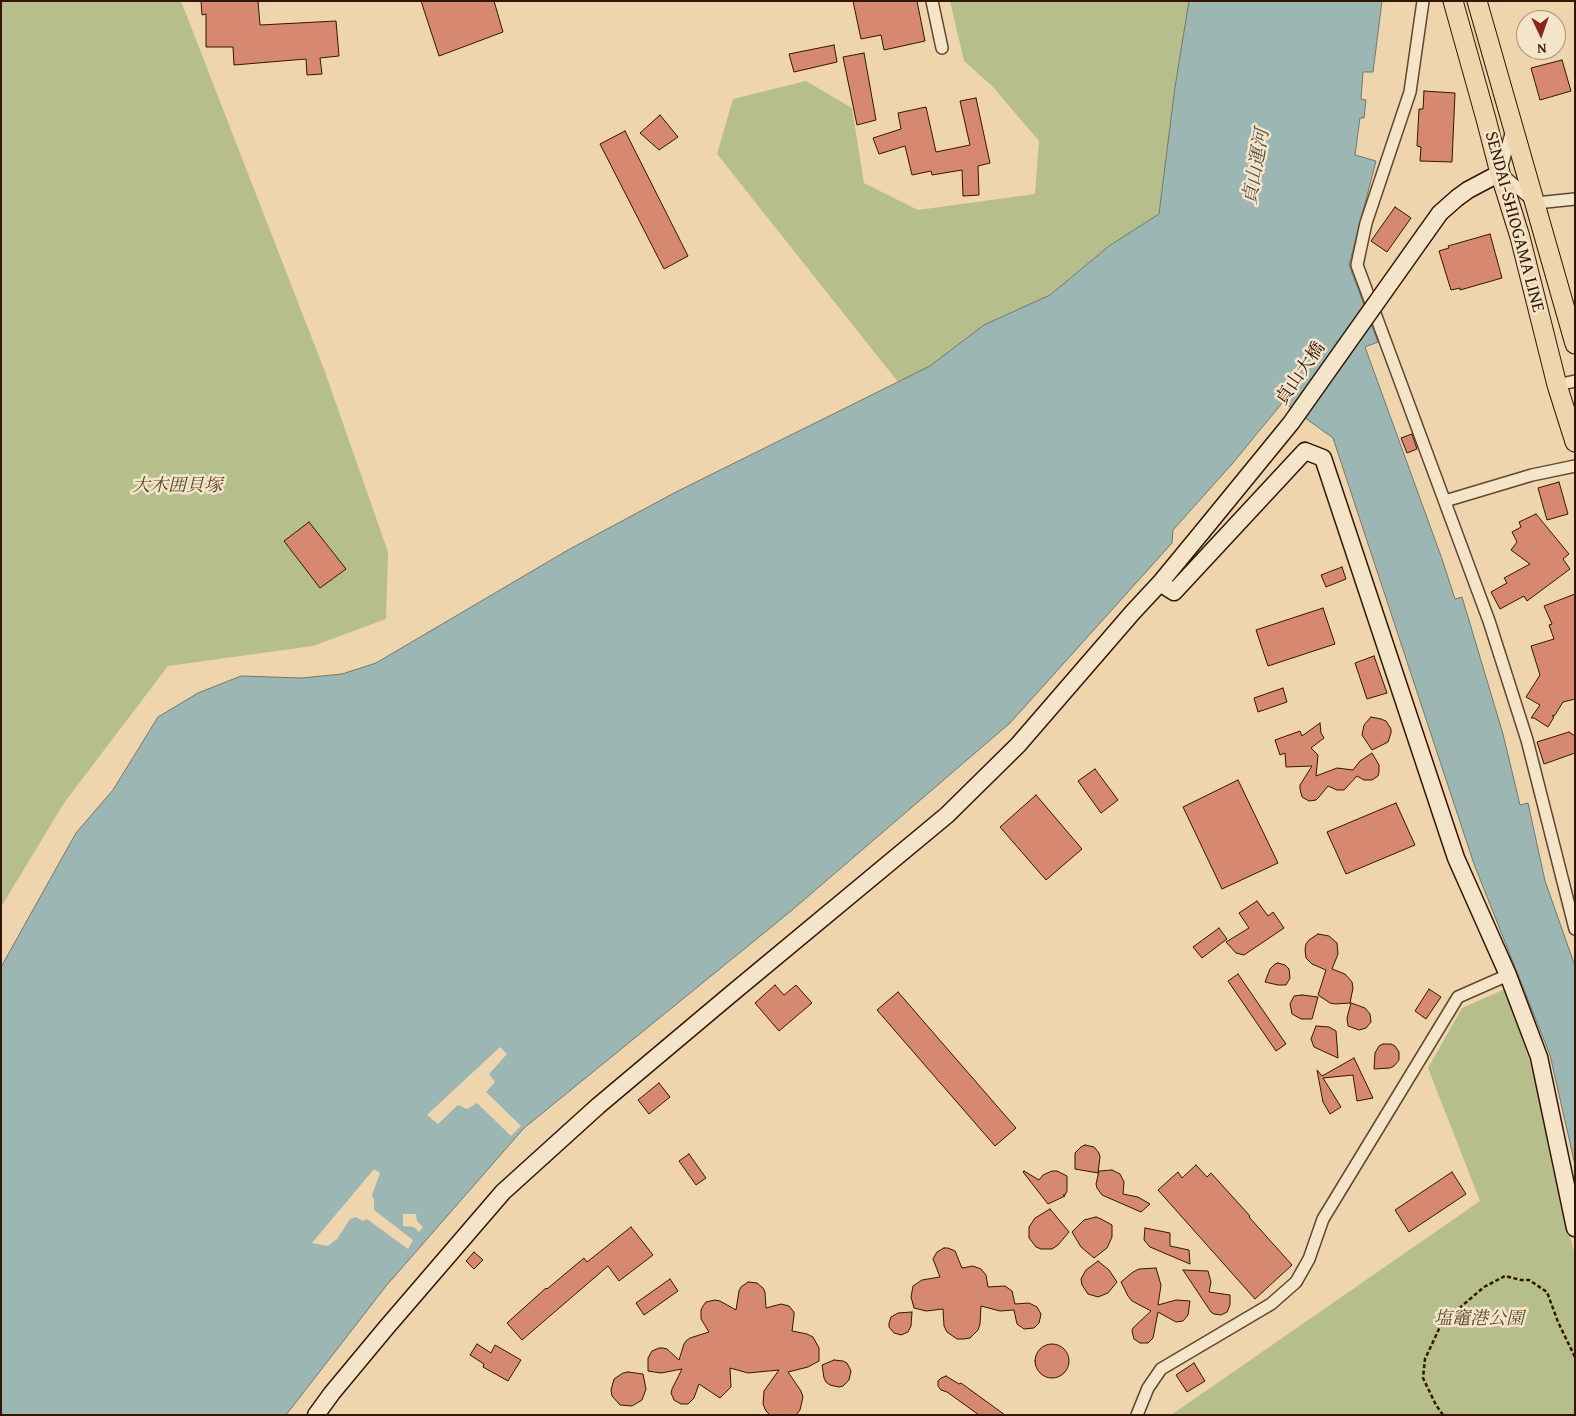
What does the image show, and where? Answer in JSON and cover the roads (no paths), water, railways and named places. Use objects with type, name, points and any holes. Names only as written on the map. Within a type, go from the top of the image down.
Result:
[{"type":"main road","name":"SENDAI-SHIOGAMA LINE","points":[[1453,1],[1500,173],[1566,383],[1575,442]]},
{"type":"main road","name":"SENDAI-SHIOGAMA LINE","points":[[1477,1],[1575,344]]},
{"type":"street","points":[[932,1],[942,48]]},
{"type":"street","points":[[1423,1],[1410,92],[1366,223],[1357,265],[1489,621],[1527,740],[1574,921]]},
{"type":"street","points":[[1512,128],[1500,173],[1536,203],[1575,199]]},
{"type":"street","name":"貞山大橋","points":[[316,1415],[386,1328],[503,1192],[606,1100],[946,815],[1018,745],[1160,583],[1291,423],[1440,212],[1468,190],[1500,173]]},
{"type":"street","points":[[1160,583],[1174,592],[1305,451],[1324,458],[1456,858],[1508,974],[1539,1057],[1575,1228]]},
{"type":"street","points":[[1445,502],[1532,475],[1575,466]]},
{"type":"street","points":[[1137,1415],[1148,1388],[1161,1370],[1271,1304],[1296,1282],[1309,1259],[1323,1219],[1458,997],[1508,974]]},
{"type":"water","name":"貞山運河","points":[[1189,1],[1382,1],[1373,72],[1363,72],[1361,99],[1366,100],[1364,118],[1360,118],[1355,155],[1376,161],[1349,265],[1378,342],[1365,347],[1455,599],[1462,597],[1503,734],[1520,805],[1528,803],[1545,881],[1575,966],[1575,1165],[1550,1055],[1474,864],[1333,438],[1283,402],[1232,464],[1173,530],[1172,543],[1010,723],[791,911],[524,1128],[386,1286],[286,1415],[1,1415],[1,967],[76,833],[113,790],[158,717],[198,693],[241,676],[302,678],[342,674],[376,663],[568,550],[676,492],[930,366],[984,325],[1050,295],[1109,246],[1159,214],[1175,87]]},
{"type":"park label","name":"大木囲貝塚","points":[[177,486]]},
{"type":"park label","name":"塩竈港公園","points":[[1479,1319]]}]
